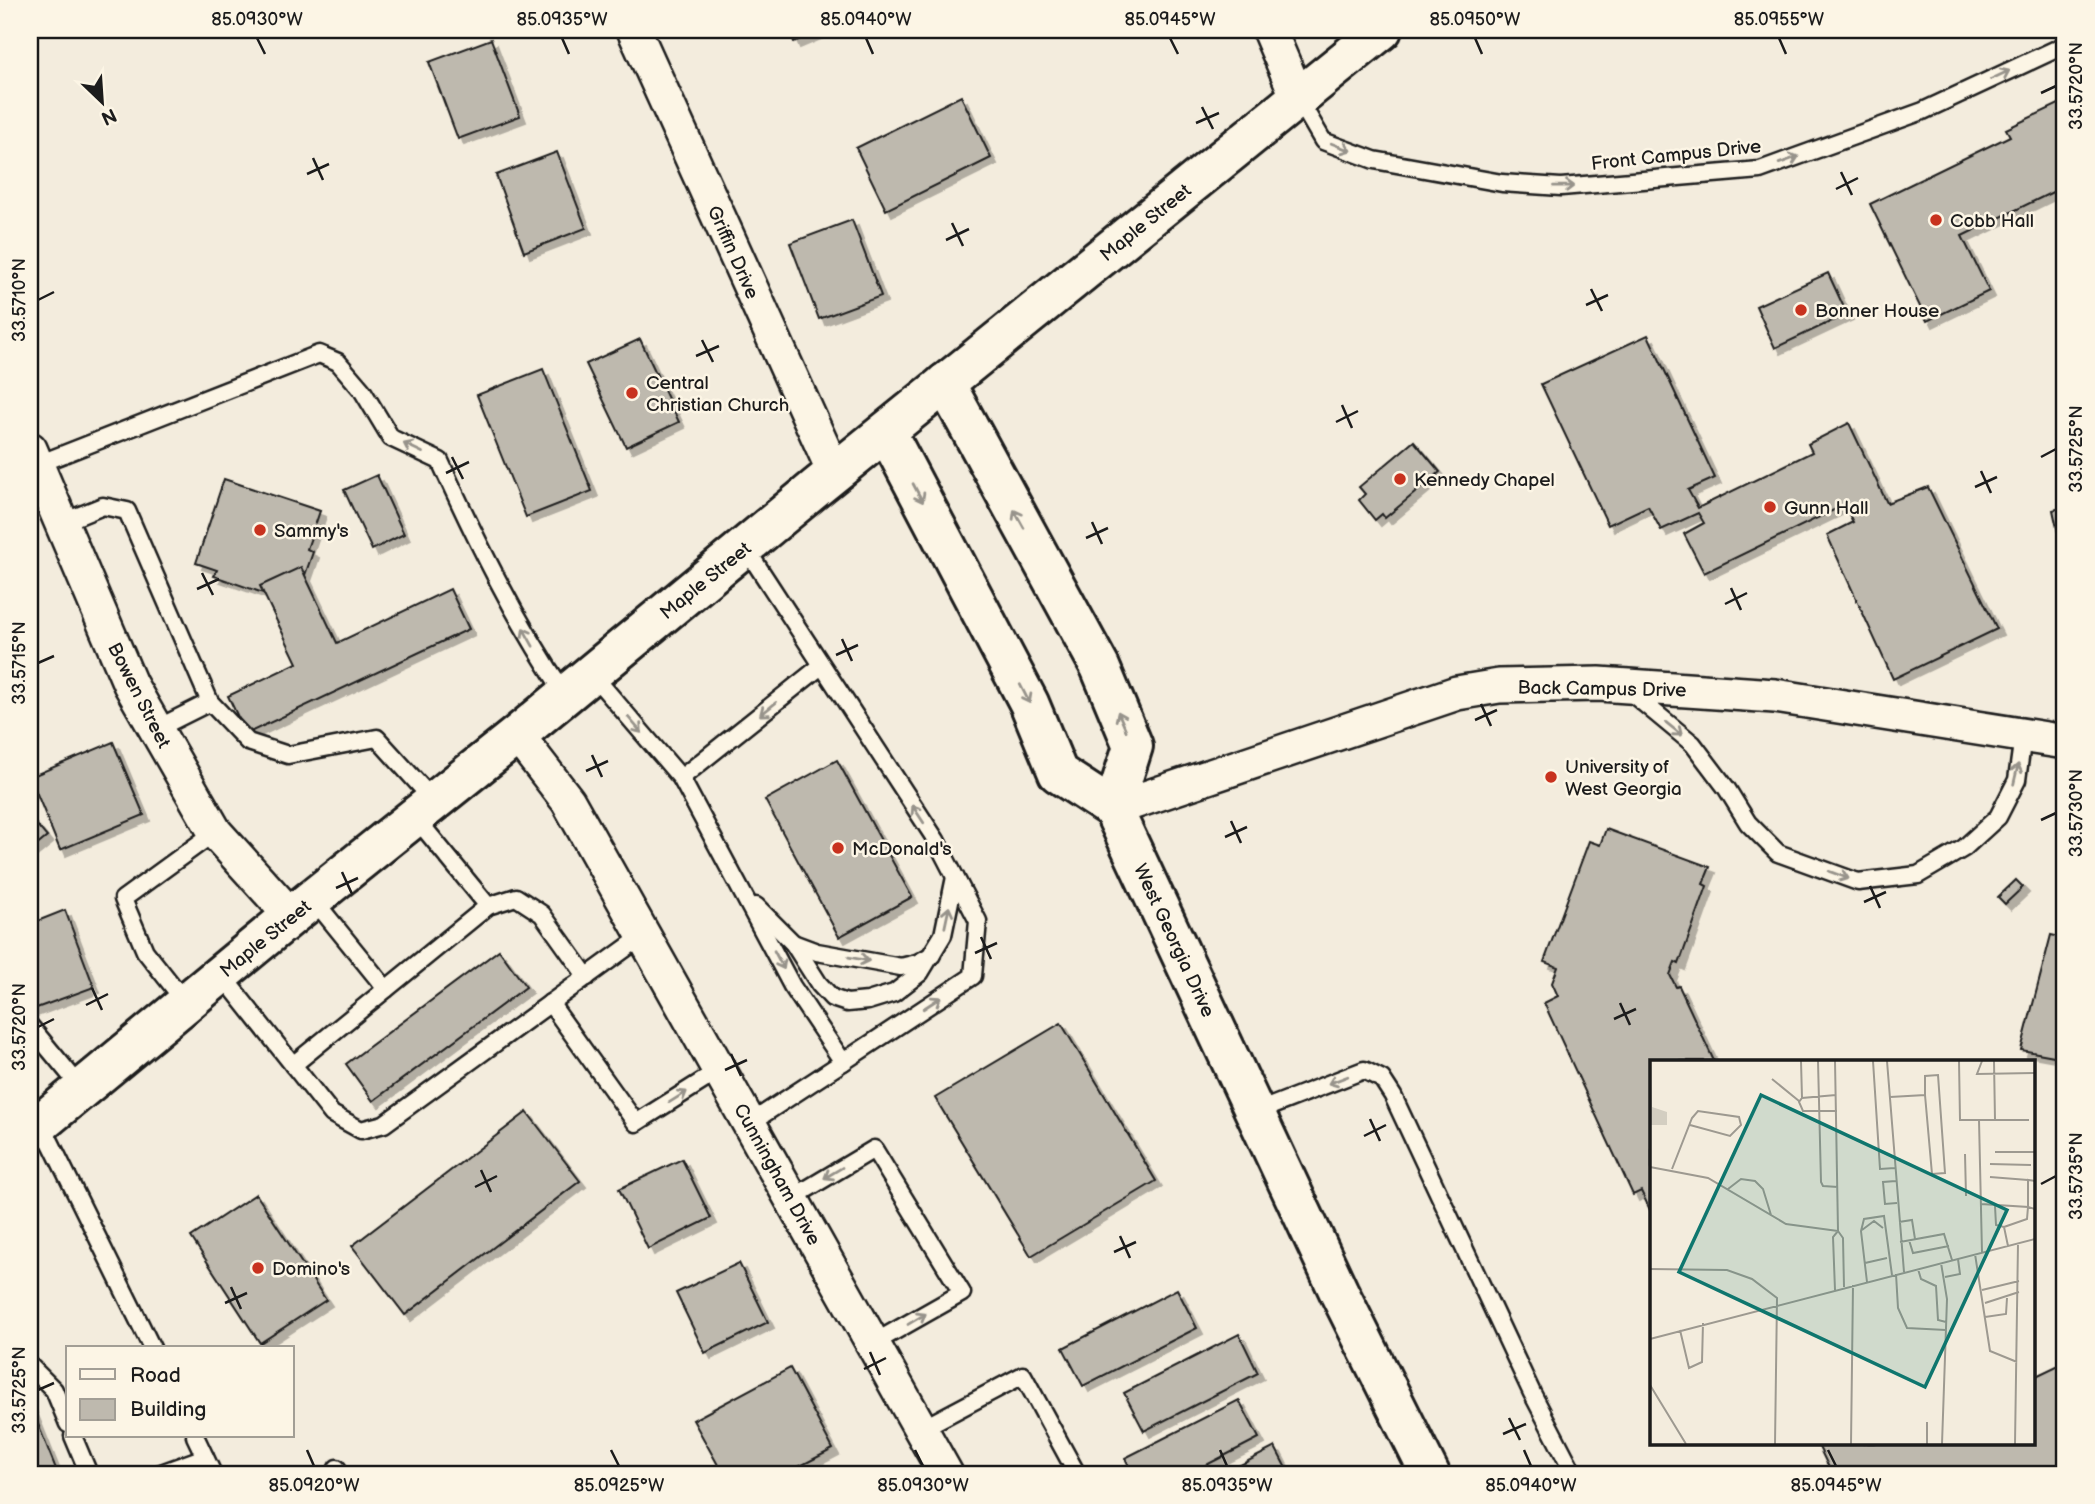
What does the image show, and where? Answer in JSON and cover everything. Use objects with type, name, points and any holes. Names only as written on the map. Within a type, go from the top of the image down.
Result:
[{"type":"main road","name":"Maple Street","points":[[36,1127],[302,907],[1382,30]]},
{"type":"main road","points":[[887,433],[1029,703],[1058,773],[1113,808],[1133,746],[1100,667],[945,383]]},
{"type":"main road","name":"West Georgia Drive","points":[[1113,808],[1339,1292],[1430,1474]]},
{"type":"street","name":"Griffin Drive","points":[[634,30],[835,474]]},
{"type":"street","points":[[1269,30],[1298,99]]},
{"type":"street","name":"Bowen Street","points":[[33,457],[130,684],[215,832],[302,907]]},
{"type":"street","name":"Back Campus Drive","points":[[1113,808],[1457,692],[1499,686],[1621,685],[1775,696],[2065,742]]},
{"type":"street","name":"Cunningham Drive","points":[[517,735],[568,801],[946,1474]]},
{"type":"lane","name":"Front Campus Drive","points":[[1298,99],[1323,141],[1374,160],[1502,183],[1561,187],[1760,170],[1923,111],[2065,45]]},
{"type":"lane","points":[[33,457],[248,382],[319,354],[338,362],[362,390],[391,438],[440,461],[481,552],[535,650],[578,684],[681,778],[792,986],[843,1062]]},
{"type":"lane","points":[[61,523],[103,506],[127,511],[210,702],[248,742],[288,755],[377,738],[488,906]]},
{"type":"lane","points":[[745,547],[936,840],[978,921],[973,976],[750,1123]]},
{"type":"lane","points":[[681,778],[821,666]]},
{"type":"lane","points":[[1621,685],[1693,744],[1727,789],[1748,823],[1778,853],[1858,882],[1917,874],[1964,848],[1998,817],[2017,779],[2023,736]]},
{"type":"lane","points":[[156,729],[210,702]]},
{"type":"lane","points":[[186,1003],[145,951],[123,898],[215,832]]},
{"type":"lane","points":[[744,894],[793,943],[819,984],[832,998],[847,1003],[868,1001],[894,993],[920,973],[943,935],[956,877]]},
{"type":"lane","points":[[293,1065],[488,906],[516,897],[542,914],[587,977]]},
{"type":"lane","points":[[302,907],[386,989]]},
{"type":"lane","points":[[221,974],[332,1114],[360,1130],[384,1124],[644,935]]},
{"type":"lane","points":[[793,943],[817,952],[901,967],[917,963],[933,954]]},
{"type":"lane","points":[[550,1003],[636,1123],[720,1070]]},
{"type":"lane","points":[[30,1026],[82,1089]]},
{"type":"lane","points":[[1256,1112],[1364,1070],[1382,1079],[1393,1096],[1532,1393],[1574,1474]]},
{"type":"lane","points":[[36,1127],[151,1346]]},
{"type":"lane","points":[[792,1198],[874,1149],[962,1293],[873,1344]]},
{"type":"lane","points":[[30,1366],[54,1390],[66,1419]]},
{"type":"lane","points":[[921,1429],[1023,1375],[1077,1474]]},
{"type":"lane","points":[[74,1438],[89,1474]]},
{"type":"lane","points":[[196,1438],[214,1474]]},
{"type":"lane","points":[[158,1474],[205,1457]]},
{"type":"building","points":[[789,30],[822,30],[794,42]]},
{"type":"building","points":[[491,39],[520,116],[458,139],[429,62]]},
{"type":"building","points":[[961,96],[991,158],[886,210],[856,148]]},
{"type":"building","name":"Cobb Hall","points":[[2065,101],[2065,186],[1962,236],[1989,291],[1927,321],[1870,204],[2010,136],[2006,129]]},
{"type":"building","points":[[557,152],[586,228],[524,252],[496,175]]},
{"type":"building","points":[[852,220],[881,296],[819,319],[790,243]]},
{"type":"building","name":"Bonner House","points":[[1828,273],[1847,314],[1775,348],[1756,306]]},
{"type":"building","name":"Gunn Hall","points":[[1648,335],[1715,478],[1688,490],[1698,508],[1812,452],[1808,444],[1849,423],[1887,503],[1928,487],[1997,629],[1893,679],[1827,535],[1853,522],[1844,505],[1704,573],[1684,534],[1704,523],[1698,513],[1661,530],[1648,506],[1608,525],[1541,384]]},
{"type":"building","name":"Central Christian Church","points":[[640,339],[679,422],[626,447],[586,364]]},
{"type":"building","points":[[543,369],[592,491],[526,517],[477,395]]},
{"type":"building","points":[[2065,434],[2065,488],[2054,437]]},
{"type":"building","name":"Kennedy Chapel","points":[[1414,441],[1440,472],[1385,518],[1382,514],[1375,520],[1359,500],[1365,494],[1359,487]]},
{"type":"building","points":[[377,475],[404,534],[372,550],[344,490]]},
{"type":"building","name":"Sammy's","points":[[224,479],[320,511],[307,549],[313,552],[295,604],[214,576],[217,570],[196,563]]},
{"type":"building","points":[[2065,507],[2065,564],[2053,510]]},
{"type":"building","points":[[301,567],[337,643],[450,589],[469,629],[246,734],[228,696],[297,663],[260,586]]},
{"type":"building","points":[[113,742],[144,815],[60,850],[30,777]]},
{"type":"building","name":"McDonald's","points":[[837,760],[912,897],[839,937],[765,800]]},
{"type":"building","points":[[30,817],[47,837],[30,851]]},
{"type":"building","points":[[1606,829],[1710,867],[1703,884],[1707,886],[1679,964],[1675,962],[1670,975],[1676,987],[1679,986],[1714,1060],[1650,1060],[1650,1210],[1641,1191],[1633,1195],[1544,1003],[1558,996],[1552,983],[1558,967],[1544,962],[1589,841],[1600,845]]},
{"type":"building","points":[[2016,880],[2023,887],[2005,904],[1998,897]]},
{"type":"building","points":[[65,910],[94,987],[31,1010],[30,924]]},
{"type":"building","points":[[2051,935],[2065,938],[2065,1058],[2021,1050]]},
{"type":"building","points":[[499,950],[526,987],[373,1101],[346,1064]]},
{"type":"building","points":[[1061,1023],[1156,1181],[1031,1256],[935,1098]]},
{"type":"building","points":[[527,1112],[580,1181],[405,1315],[352,1246]]},
{"type":"building","points":[[682,1159],[711,1218],[648,1249],[619,1189]]},
{"type":"building","name":"Domino's","points":[[256,1194],[326,1300],[260,1343],[191,1237]]},
{"type":"building","points":[[739,1263],[768,1322],[705,1353],[676,1293]]},
{"type":"building","points":[[1177,1289],[1197,1328],[1083,1386],[1063,1348]]},
{"type":"building","points":[[1239,1334],[1258,1373],[1144,1431],[1124,1393]]},
{"type":"building","points":[[2065,1362],[2065,1474],[1832,1474],[1817,1444],[2036,1444],[2036,1376]]},
{"type":"building","points":[[790,1368],[833,1449],[785,1474],[723,1474],[693,1420]]},
{"type":"building","points":[[1239,1400],[1259,1438],[1189,1474],[1133,1474],[1125,1458]]},
{"type":"building","points":[[30,1404],[58,1474],[30,1474]]},
{"type":"building","points":[[1275,1447],[1289,1474],[1223,1474]]},
{"type":"place","name":"Cobb Hall","points":[[1936,220]]},
{"type":"place","name":"Bonner House","points":[[1801,310]]},
{"type":"place","name":"Central Christian Church","points":[[632,393]]},
{"type":"place","name":"Kennedy Chapel","points":[[1400,479]]},
{"type":"place","name":"Gunn Hall","points":[[1770,507]]},
{"type":"place","name":"Sammy's","points":[[260,530]]},
{"type":"place","name":"University of West Georgia","points":[[1551,777]]},
{"type":"place","name":"McDonald's","points":[[838,848]]},
{"type":"place","name":"Domino's","points":[[258,1268]]}]
